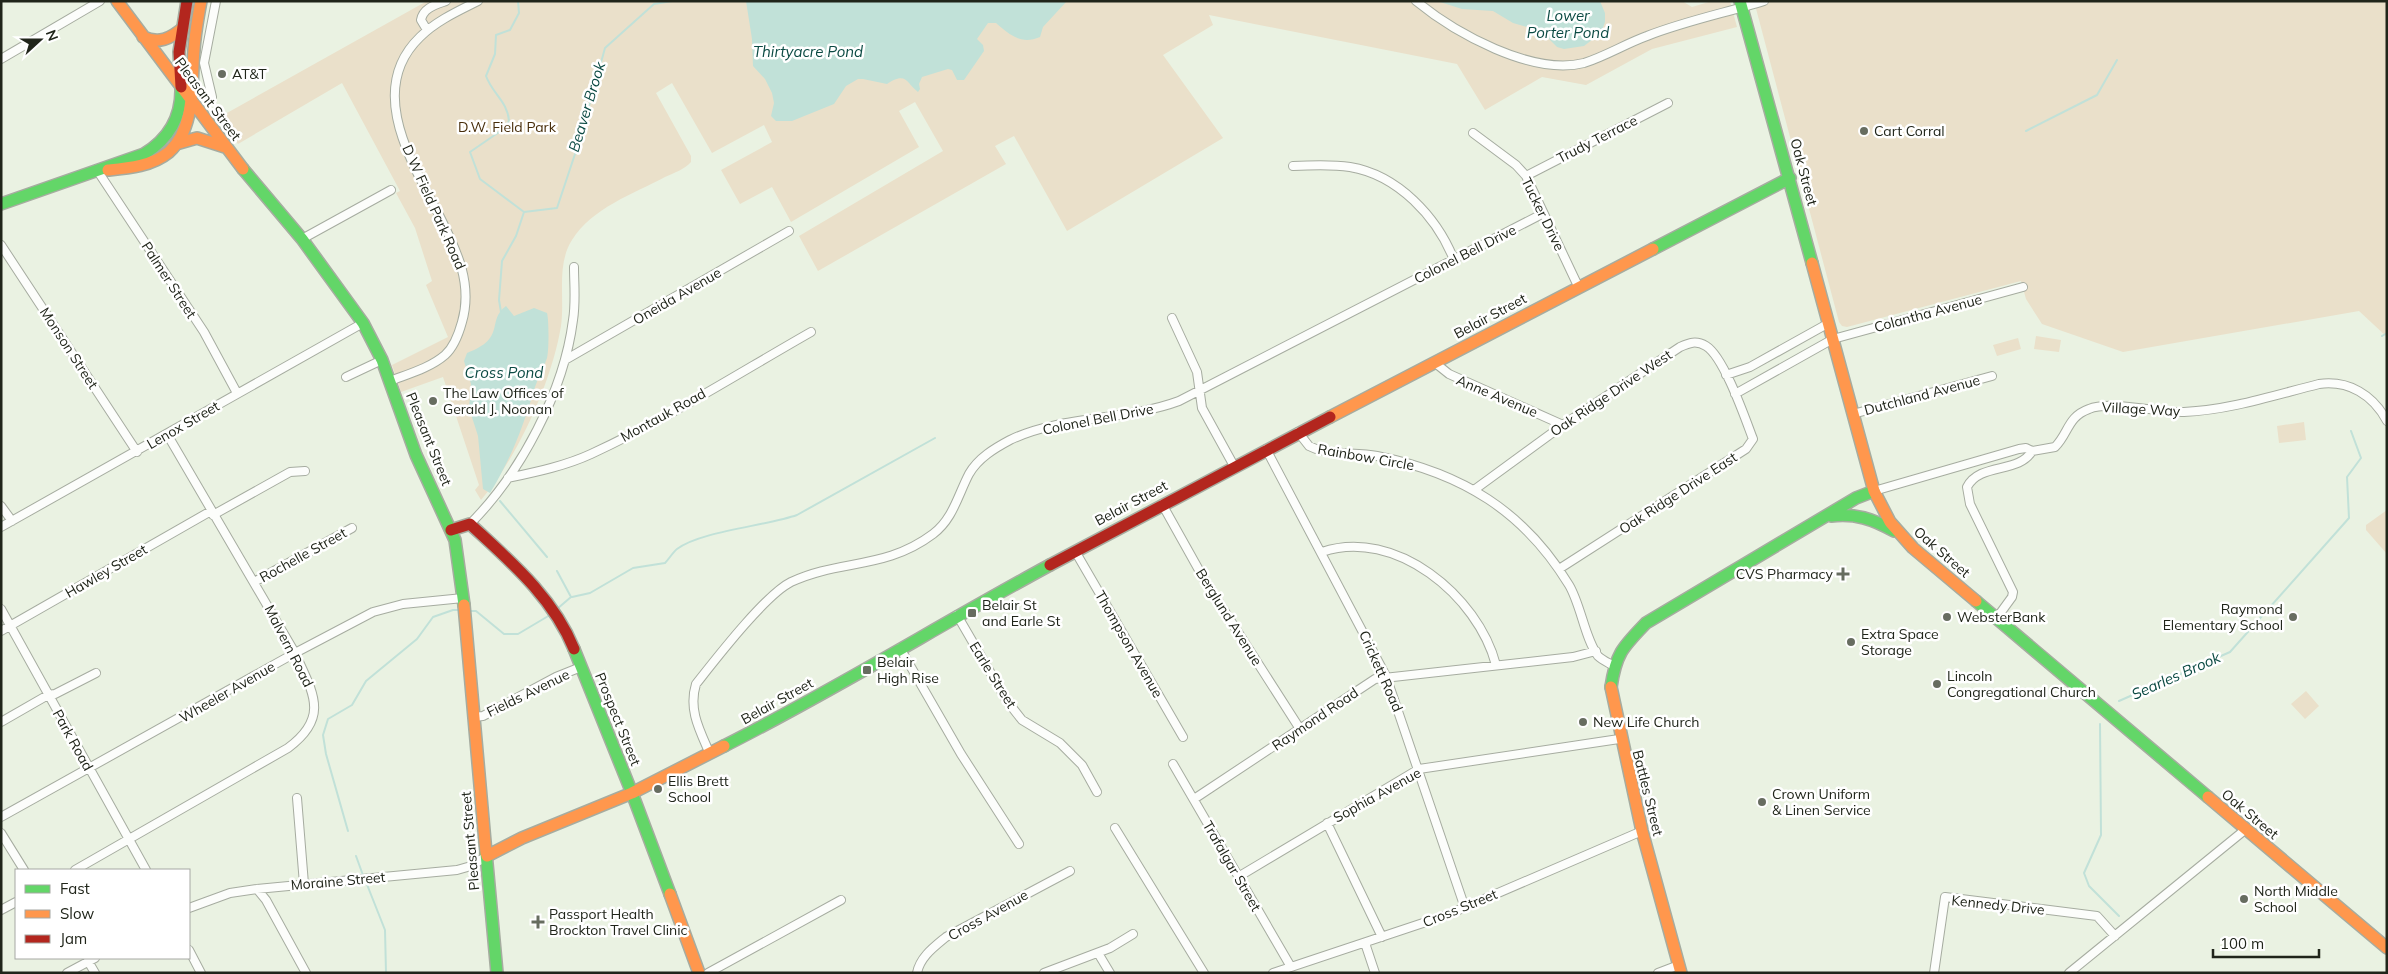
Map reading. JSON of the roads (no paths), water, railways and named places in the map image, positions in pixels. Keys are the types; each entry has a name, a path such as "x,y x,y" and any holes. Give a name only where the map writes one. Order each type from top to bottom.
{"main road":[{"name":"Pleasant Street","path":"117,1 225,147 302,239 364,323 382,360 416,455 451,530 458,554 464,605 497,973"},
{"path":"1,204 144,154 161,143 175,122 180,104 179,60 187,1"},
{"path":"97,170 133,169 145,166 162,158 176,144 188,122 192,103 193,56 201,1"},
{"name":"Oak Street","path":"1742,3 1874,491 1882,510 1899,534 1996,619 2387,948"},
{"path":"142,36 153,42 163,42 173,37 183,28"},
{"path":"176,144 197,138 225,147"},
{"name":"Belair Street","path":"487,856 522,838 632,793 795,710 957,615 1074,550 1578,286 1790,178"},
{"name":"Battles Street","path":"1680,969 1619,739 1610,692 1614,666 1622,648 1646,624 1856,498 1874,491"},
{"name":"Battles Street","path":"1822,518 1844,514 1862,516 1899,534"},
{"path":"451,530 470,524"},
{"name":"Prospect Street","path":"470,524 526,576 555,612 581,668 632,793 699,973"}],"street":[{"path":"1,59 100,1"},
{"path":"212,97 204,63 216,1"},
{"path":"427,30 422,20 424,13 432,6 446,1"},
{"name":"D W Field Park Road","path":"390,381 444,356 451,348 461,327 465,313 466,297 465,281 459,256 405,144 397,120 394,88 406,56 415,42 427,30 478,1"},
{"path":"1416,1 1451,27 1473,39 1520,58 1556,65 1582,63 1606,55 1647,36 1742,3 1764,1"},
{"name":"Trudy Terrace","path":"1526,176 1668,103"},
{"name":"Tucker Drive","path":"1473,133 1516,165 1526,176 1542,214 1578,286"},
{"path":"1293,166 1352,168 1386,180 1410,196 1431,218 1454,260"},
{"name":"Palmer Street","path":"97,170 204,332 237,393"},
{"path":"302,239 391,190"},
{"name":"Colonel Bell Drive","path":"710,754 694,716 692,702 696,684 768,601 790,583 838,568 892,557 909,550 946,522 973,468 988,452 1011,440 1055,426 1155,409 1200,391 1542,214"},
{"name":"Oneida Avenue","path":"565,360 789,231"},
{"name":"Monson Street","path":"1,245 137,452"},
{"path":"470,524 508,478 542,416 565,360 574,314 574,266"},
{"name":"Colantha Avenue","path":"1735,394 1833,339 2023,287"},
{"path":"1172,318 1197,372 1202,408 1234,466"},
{"path":"1726,375 1750,367 1829,322"},
{"name":"Lenox Street","path":"1,526 137,452 237,393 364,323"},
{"name":"Montauk Road","path":"508,478 551,468 590,454 656,420 811,332"},
{"name":"Oak Ridge Drive West","path":"1474,490 1563,425 1680,347 1693,342 1704,345 1714,352 1735,394"},
{"path":"346,376 382,360"},
{"name":"Anne Avenue","path":"1434,362 1449,374 1563,425"},
{"name":"Dutchland Avenue","path":"1853,414 1992,376"},
{"name":"Village Way","path":"1996,619 2013,592 1970,504 1967,487 1977,475 2029,457 2032,451 2054,447 2071,421 2080,413 2094,407 2107,406 2163,412 2205,410 2324,384 2346,385 2365,394 2379,408 2387,421"},
{"name":"Oak Ridge Drive East","path":"1559,569 1746,449 1753,440 1735,394"},
{"name":"Rainbow Circle","path":"1298,432 1309,446 1316,449 1354,452 1413,464 1441,474 1501,506 1528,531 1559,569 1581,611 1596,651 1602,659 1614,666"},
{"name":"Malvern Road","path":"77,869 288,748 303,737 310,727 315,711 312,690 295,653 167,434"},
{"path":"1874,491 2026,448 2032,451"},
{"name":"Crickett Road","path":"1266,449 1386,676 1465,908"},
{"name":"Hawley Street","path":"1,631 212,513 290,472 305,471"},
{"name":"Berglund Avenue","path":"1162,504 1204,580 1300,728"},
{"path":"1,506 12,521"},
{"name":"Rochelle Street","path":"254,582 352,528"},
{"path":"1322,552 1341,546 1369,549 1390,554 1424,568 1442,582 1472,613 1491,648 1496,665"},
{"name":"Thompson Avenue","path":"1074,550 1183,737"},
{"name":"Wheeler Avenue","path":"1,817 89,770 295,653 373,612 403,604 464,605"},
{"name":"Park Road","path":"1,609 145,869"},
{"name":"Earle Street","path":"957,615 1007,701 1022,720 1060,742 1082,765 1097,792"},
{"path":"900,648 961,754 1019,844"},
{"name":"Raymond Road","path":"1194,799 1371,680 1386,676 1573,657 1596,651"},
{"name":"Fields Avenue","path":"474,717 483,716 529,690 581,668"},
{"path":"1,722 48,695 55,694 96,673"},
{"name":"Sophia Avenue","path":"1238,877 1419,769 1619,739"},
{"name":"Trafalgar Street","path":"1172,764 1238,877 1286,970"},
{"path":"297,798 304,884"},
{"path":"1327,823 1382,937"},
{"path":"1115,828 1204,973"},
{"path":"2069,973 2246,829"},
{"name":"Cross Street","path":"1273,973 1465,908 1642,831"},
{"path":"1,833 23,869"},
{"name":"Moraine Street","path":"190,908 230,893 257,889 457,870 471,866 487,856"},
{"name":"Cross Avenue","path":"917,973 918,966 929,951 946,937 1070,870"},
{"path":"257,889 266,900 306,973"},
{"name":"Kennedy Drive","path":"1934,973 1946,897 2097,916 2115,936"},
{"path":"708,973 841,900"},
{"path":"1,910 15,903"},
{"path":"1044,973 1098,953 1134,934"},
{"path":"1365,943 1375,973"},
{"path":"190,952 201,973"},
{"path":"1098,953 1110,973"},
{"path":"67,973 78,962 91,959 95,973"},
{"path":"1658,973 1680,969"}],"water":[{"name":"Thirtyacre Pond","path":"746,1 1067,1 1043,27 1040,37 1033,39 1016,38 996,23 988,23 977,39 983,45 984,51 964,80 957,80 952,70 948,69 922,77 918,92 902,78 887,84 858,79 846,86 834,104 792,121 776,121 771,116 774,103 772,93 765,79 753,66 752,39"},
{"name":"Lower Porter Pond","path":"1437,1 1600,1 1605,13 1605,22 1601,33 1584,46 1564,49 1557,47 1541,31 1513,23 1493,11 1462,9"},
{"name":"Cross Pond","path":"506,306 514,316 534,308 547,313 548,349 546,362 536,383 516,442 505,467 490,493 483,489 478,436 469,408 471,384 464,361 467,353 479,347 492,335 497,318"}],"waterway":[{"path":"518,1 519,13 510,30 496,35 495,54 486,76 506,108 509,121 502,130 470,152 480,179 524,212"},
{"name":"Beaver Brook","path":"501,312 499,300 502,261 516,236 524,212 557,208 579,142 605,48 654,4 672,1"},
{"path":"2026,131 2097,95 2117,60"},
{"name":"Searles Brook","path":"2382,336 2387,333"},
{"name":"Searles Brook","path":"2119,701 2230,652 2349,518 2347,477 2361,458 2351,431"},
{"path":"572,597 590,593 633,568 665,563 677,549 688,543 717,533 797,515 935,438"},
{"path":"500,501 547,557"},
{"path":"557,571 571,597 557,609"},
{"path":"348,831 326,754 323,735 328,719 352,705 366,681 417,639 433,617 453,610 460,610"},
{"path":"467,611 476,611 504,634 518,634 550,615"},
{"name":"Searles Brook","path":"2100,724 2101,835 2084,873 2089,886 2119,916"},
{"path":"356,856 364,878"},
{"path":"366,882 385,930 386,973"}],"place":[{"name":"AT&T","path":"222,74"},
{"name":"Cart Corral","path":"1864,131"},
{"name":"The Law Offices of Gerald J. Noonan","path":"433,401"},
{"name":"CVS Pharmacy","path":"1843,574"},
{"name":"Belair St and Earle St","path":"972,613"},
{"name":"WebsterBank","path":"1947,617"},
{"name":"Raymond Elementary School","path":"2293,617"},
{"name":"Extra Space Storage","path":"1851,642"},
{"name":"Belair High Rise","path":"867,670"},
{"name":"Lincoln Congregational Church","path":"1937,684"},
{"name":"New Life Church","path":"1583,722"},
{"name":"Ellis Brett School","path":"658,789"},
{"name":"Crown Uniform & Linen Service","path":"1762,802"},
{"name":"North Middle School","path":"2244,899"},
{"name":"Passport Health Brockton Travel Clinic","path":"538,922"}],"park label":[{"name":"D.W. Field Park","path":"507,127"}]}
